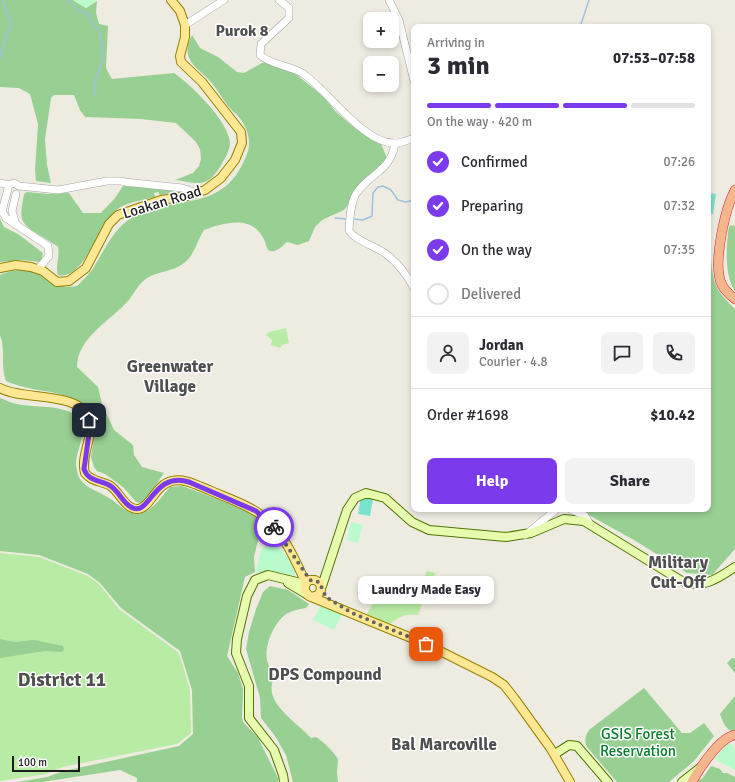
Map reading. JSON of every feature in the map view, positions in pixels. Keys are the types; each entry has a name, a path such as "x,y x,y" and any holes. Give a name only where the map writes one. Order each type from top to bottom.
{"highway":[{"path":"735,190 724,220 719,260 722,284 735,299"},
{"path":"692,782 702,767 724,741 735,736"}],"main road":[{"name":"Loakan Road","path":"0,268 16,265 38,268 57,282 69,281 86,268 109,224 118,215 160,200 197,193 212,186 224,175 238,154 242,138 239,128 219,106 202,82 181,62 180,56 185,37 185,25 180,11 172,0"},
{"path":"0,388 10,392 65,400 82,409 87,415 90,427 84,463 85,473 91,478 114,488 131,507 136,509 142,508 160,486 167,482 180,480 189,482 263,516 278,531 309,581"},
{"path":"309,596 318,595 322,588 348,507 355,498 366,493 385,498 412,522 429,530 494,537 525,535 564,520 577,519 590,524 687,583 698,585 709,583 735,567"},
{"path":"309,596 304,590 309,581 328,568"},
{"path":"284,782 280,765 274,750 249,718 249,686 238,659 236,647 247,596 252,583 263,576 268,575 282,579 309,581 322,588 329,599 352,613"},
{"path":"282,579 309,596 426,644 492,677 509,691 555,751 570,782"},
{"path":"555,751 572,745 580,747 608,782"},
{"path":"682,782 702,767"}],"street":[{"path":"185,25 224,0"},
{"path":"279,0 287,5 290,15 288,20 261,44 260,55 266,60 301,73 328,95 356,124 391,143 411,139"},
{"path":"389,0 399,20 411,69"},
{"path":"391,143 391,155 384,168 357,192 350,218 350,234 386,254 401,268 411,283"},
{"path":"38,268 49,256 48,246 17,227 6,218 2,211 8,188 14,183 19,186 58,190 107,182 123,181 182,188 197,193"},
{"path":"0,183 8,188 10,194 16,194"},
{"path":"17,227 12,217 16,194 20,190 19,186"},
{"path":"525,535 553,512"},
{"path":"576,512 585,516 590,524"}],"green space":[{"path":"0,0 73,0 86,8 97,1 96,13 99,24 108,26 106,68 112,79 174,73 199,95 224,125 230,144 229,150 215,174 206,182 201,183 175,180 193,173 199,166 201,159 200,149 196,142 176,123 141,119 85,117 80,110 74,95 54,95 51,98 45,139 47,165 51,183 36,181 35,170 38,124 30,94 19,88 0,87"},
{"path":"73,0 97,0 86,8"},
{"path":"192,35 200,48 218,57 237,72 244,73 262,63 269,62 292,71 324,97 336,112 356,129 376,138 381,144 387,158 344,210 322,220 315,227 309,241 298,245 287,242 278,249 271,251 268,250 257,229 250,225 235,222 204,230 188,260 180,266 144,280 128,301 88,339 82,347 78,357 77,367 98,387 102,404 114,430 133,445 134,455 142,467 164,473 149,495 141,503 136,502 124,488 105,474 97,471 94,467 91,457 97,420 88,409 78,401 67,396 18,386 6,381 3,370 3,346 0,335 0,275 29,269 44,274 59,285 70,287 77,286 91,271 113,236 127,221 144,212 162,206 195,200 211,195 225,187 238,173 248,151 249,141 247,130 242,121 228,106 213,84 189,58 188,49"},
{"path":"123,186 174,190 174,192 160,195 158,192 154,193 155,197 131,203 119,208 112,215 84,260 76,269 68,274 58,275 58,247 32,231 22,219 21,210 24,194 27,192 48,194 69,193 83,213 101,213 115,198"},
{"path":"0,219 4,227 18,234 43,253 41,262 22,260 0,262"},
{"path":"734,225 735,291 731,285 727,269 727,242 729,226"},
{"path":"711,262 715,284 722,295 735,309 735,549 712,575 687,573 634,540 583,512 711,512"},
{"path":"286,328 289,343 282,345 280,348 271,345 272,340 266,335 269,332"},
{"path":"0,398 17,404 56,408 71,412 77,416 83,426 82,438 76,463 80,479 87,486 109,498 130,513 143,513 152,507 170,487 182,486 250,511 262,523 254,557 255,572 245,577 227,656 238,673 243,689 243,722 258,738 278,778 278,782 137,782 137,778 120,770 42,782 18,782 47,777 64,771 179,746 193,734 192,690 180,651 121,608 100,583 88,574 39,555 0,551"},
{"path":"351,522 363,525 358,543 347,540"},
{"path":"269,544 282,551 293,566 295,575 285,576 266,572 256,572 261,550"},
{"path":"0,553 39,557 88,576 99,584 119,609 179,653 190,690 191,733 177,744 62,767 46,774 0,781"},
{"path":"427,571 435,573 418,615 410,614 403,616 390,624 367,614 387,576 418,592"},
{"path":"270,586 288,590 309,604 306,608 292,611 283,616 275,627 269,640 267,647 268,662 275,677 272,686 272,694 276,703 290,718 311,738 316,737 336,756 338,759 338,782 293,782 286,755 275,736 261,718 260,698 246,649 249,632 256,609 263,592"},
{"path":"321,605 342,615 334,630 313,620"},
{"path":"0,639 15,642 34,640 63,646 64,650 62,652 45,651 0,658"},
{"path":"732,658 735,658 735,673 727,663"},
{"name":"GSIS Forest Reservation","path":"644,688 682,733 690,733 704,723 714,736 694,761 669,782 617,782 587,747 585,743 586,736 589,730"},
{"path":"735,696 735,732 727,728 720,714"},
{"path":"728,743 732,744 735,750 735,770 714,759"},
{"path":"711,766 720,769 723,773 727,773 735,777 735,782 699,782 697,780 702,779"}],"shaded area":[{"path":"711,193 716,194 713,214 711,214"},
{"path":"361,497 373,499 370,516 358,514"}],"waterway":[{"path":"0,58 11,23 3,0"},
{"path":"66,0 79,11 88,14 94,25 100,31 103,58 95,82 95,95"},
{"path":"581,24 589,0"},
{"path":"353,219 363,220 372,216 373,193 378,187 383,186 391,190 398,200 406,202 411,201"},
{"path":"335,218 347,219"}],"way so far":[{"path":"274,527 310,580 319,582 324,594 329,599 352,613 426,644"}],"place":[{"name":"Laundry Made Easy","path":"426,644"}],"district":[{"name":"Purok 8","path":"242,31"},
{"name":"Greenwater Village","path":"170,376"},
{"name":"Military Cut-Off","path":"678,572"},
{"name":"DPS Compound","path":"325,674"},
{"name":"District 11","path":"62,680"},
{"name":"Bal Marcoville","path":"444,744"}],"route":[{"path":"89,420 90,427 84,463 85,473 99,482 110,485 132,508 140,509 144,507 160,486 167,482 180,480 214,492 256,511 274,527"}]}
